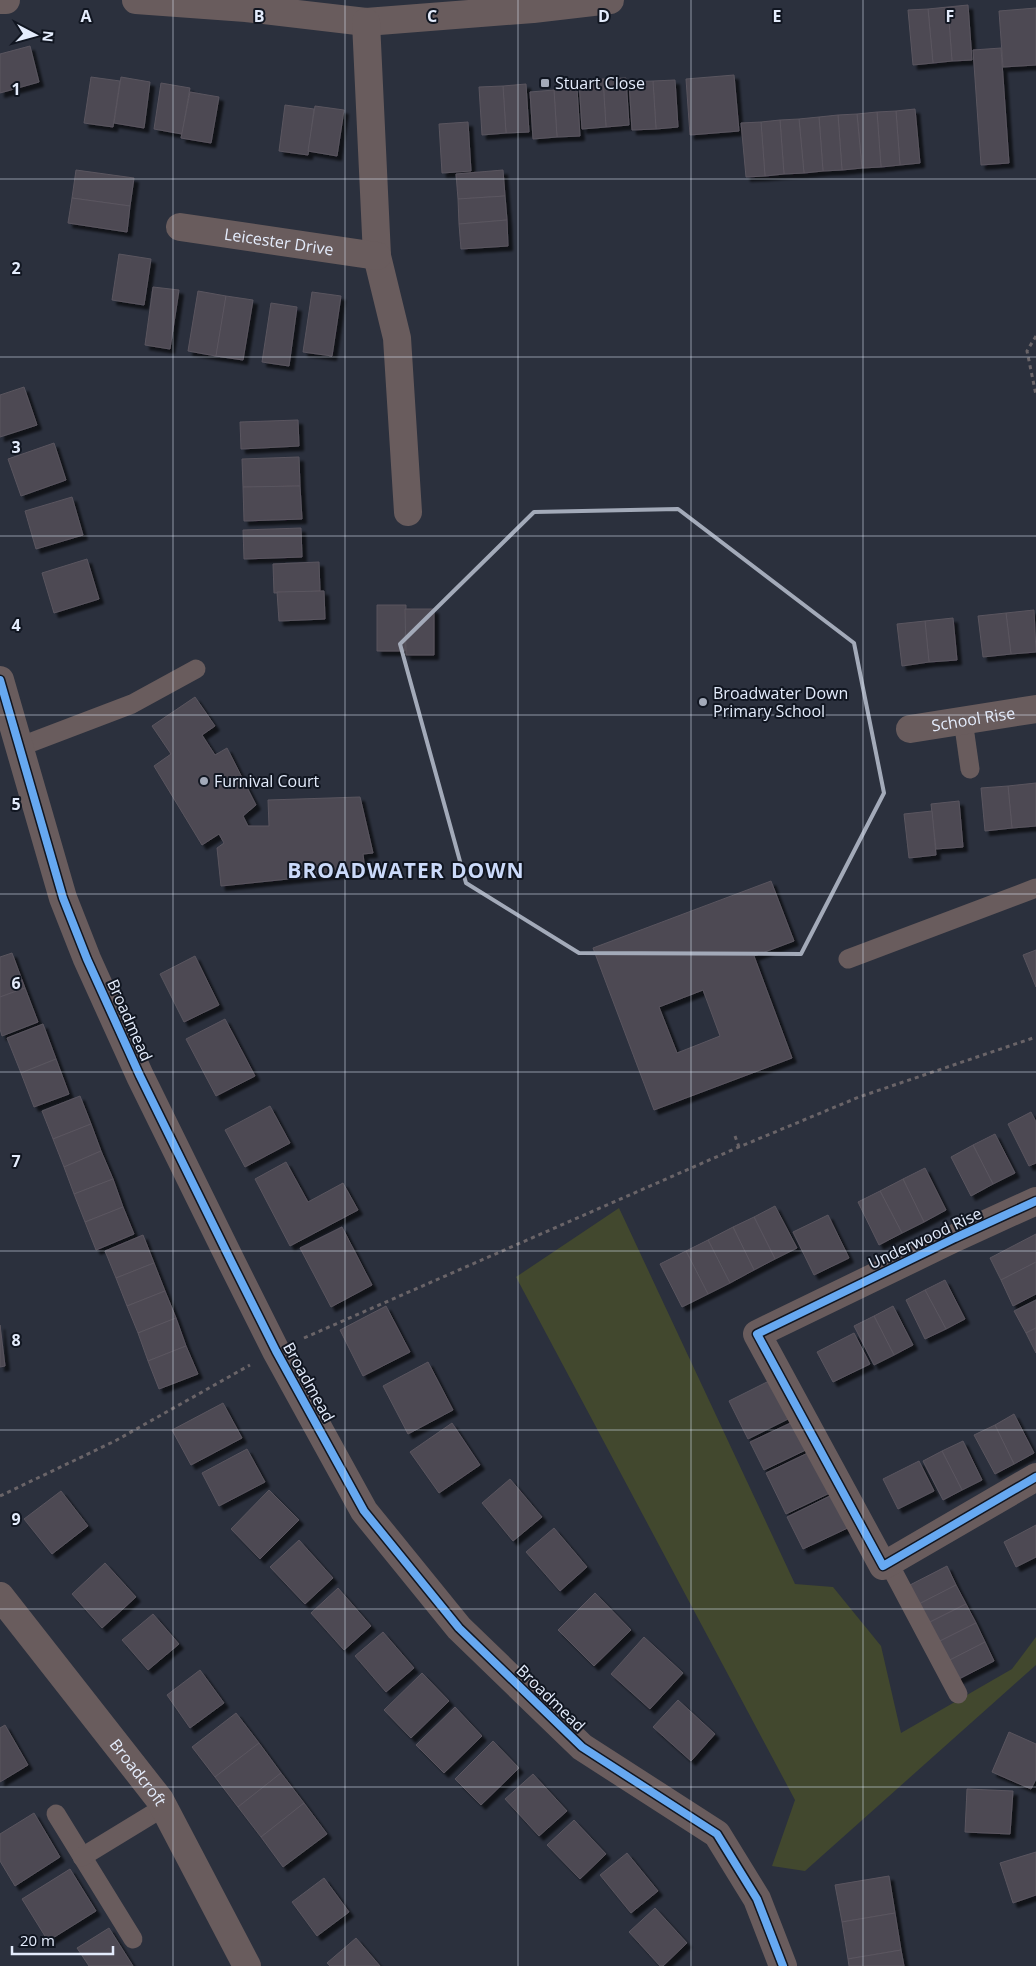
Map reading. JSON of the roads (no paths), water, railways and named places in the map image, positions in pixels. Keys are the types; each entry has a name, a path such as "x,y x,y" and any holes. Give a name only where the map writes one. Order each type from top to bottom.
{"street":[{"path":"0,0 6,0"},
{"path":"136,0 246,8 366,22 432,18 532,5 610,0"},
{"path":"366,22 377,256 397,338 408,512"},
{"name":"Leicester Drive","path":"180,227 377,256"},
{"name":"Broadmead","path":"0,680 63,898 87,959 140,1076 276,1350 364,1511 458,1628 582,1747 716,1834 757,1899 783,1966"},
{"name":"School Rise","path":"910,728 1036,709"},
{"name":"Underwood Rise","path":"888,1562 883,1566 757,1334 1036,1201"},
{"path":"888,1562 1036,1477"},
{"name":"Broadcroft","path":"0,1596 164,1806 247,1966"}],"lane":[{"path":"19,747 132,704 196,670"},
{"path":"963,720 970,769"},
{"path":"848,959 1036,888"},
{"path":"888,1562 958,1694"},
{"path":"82,1857 164,1806"},
{"path":"56,1814 132,1939"}],"place":[{"name":"Stuart Close","path":"545,83"},
{"name":"Broadwater Down Primary School","path":"703,702"},
{"name":"Furnival Court","path":"204,781"}],"district":[{"name":"BROADWATER DOWN","path":"406,870"}]}
